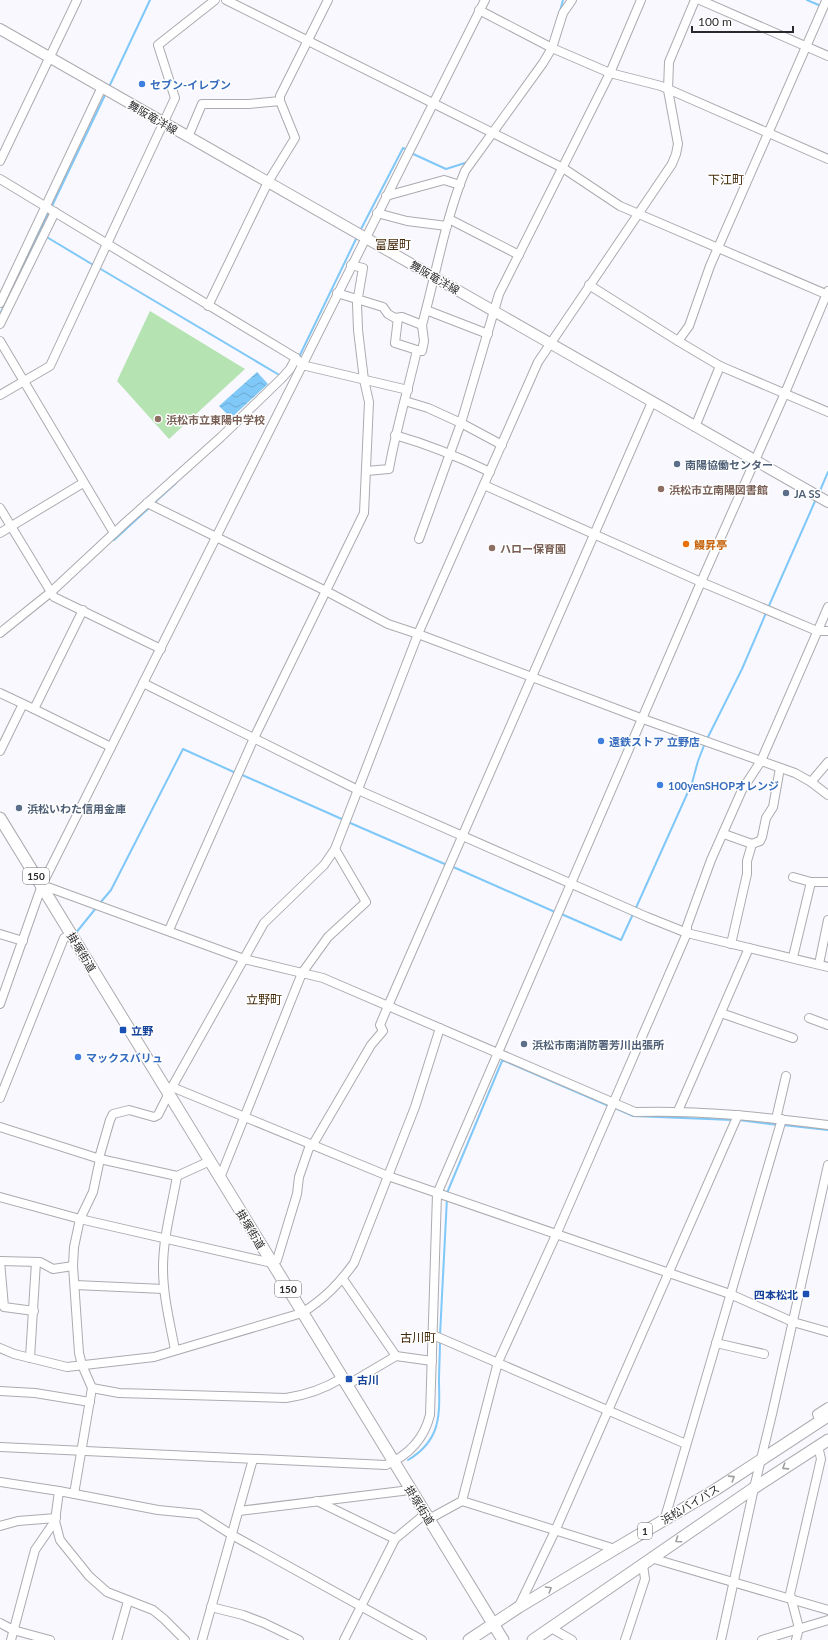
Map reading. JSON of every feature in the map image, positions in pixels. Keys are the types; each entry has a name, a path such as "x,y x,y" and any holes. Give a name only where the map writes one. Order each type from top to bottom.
{"highway":[{"name":"掛塚街道","path":"0,818 171,1091 220,1178 503,1640"},
{"name":"浜松バイパス","path":"469,1640 519,1607 664,1521 824,1419"},
{"name":"浜松バイパス","path":"533,1640 754,1488 828,1440"}],"main road":[{"name":"舞阪竜洋線","path":"0,29 828,502"}],"street":[{"path":"0,161 77,0"},
{"path":"0,395 50,366 175,98 158,45 214,0"},
{"path":"0,1447 386,1465 393,1462 416,1445 425,1432 430,1415 437,1194 827,294 620,206 563,168 226,0"},
{"path":"208,306 268,182 295,138 280,100 280,96 328,0"},
{"path":"0,1004 42,885 484,0"},
{"path":"398,318 395,343 422,351 424,341 422,325 448,223 465,171 552,48 563,13 572,0"},
{"path":"419,539 461,423 499,294 610,74 641,0"},
{"path":"74,1494 92,1388 82,1365 79,1353 73,1266 74,1247 80,1219 93,1192 99,1159 110,1120 113,1114 129,1110 154,1117 158,1115 264,924 324,865 335,849 418,634 538,362 672,164 678,144 668,90 669,62 695,0"},
{"path":"700,0 828,56"},
{"path":"678,341 689,326 710,266 826,2"},
{"path":"479,10 552,48 610,74 661,86 828,159"},
{"path":"0,303 101,87"},
{"path":"188,137 202,104 249,104 280,100"},
{"path":"0,179 106,245 296,358 302,365 408,390"},
{"path":"386,196 444,180 460,185"},
{"path":"0,324 55,212"},
{"path":"377,213 407,221 448,223 519,254"},
{"path":"169,930 254,738 364,513 369,402 364,380 358,330 358,301 363,268 351,266"},
{"path":"589,285 720,366 785,392 828,412"},
{"path":"337,293 358,301 383,307 388,314 398,318 402,317 422,325"},
{"path":"426,310 488,334"},
{"path":"0,341 114,533"},
{"path":"366,471 389,469 395,435 408,390 417,350"},
{"path":"0,633 51,592 221,437 282,378 290,369 296,358"},
{"path":"695,427 720,366"},
{"path":"405,401 428,408 461,423 502,445"},
{"path":"0,1197 80,1219 166,1239 272,1263 277,1260 297,1194 299,1177 311,1145 367,1051 383,1031 380,1025 388,1006 652,402"},
{"path":"395,435 450,453 490,472"},
{"path":"0,533 83,483"},
{"path":"484,485 702,582 817,631 828,631"},
{"path":"147,503 326,591 388,624 795,773 811,782 828,795"},
{"path":"0,508 54,597 160,649"},
{"path":"462,1501 498,1362 556,1235 687,933 686,926 711,860 724,834 742,790 761,761 828,607"},
{"path":"34,710 83,610"},
{"path":"143,683 358,790 463,837 687,933 793,957 828,967"},
{"path":"0,693 111,747"},
{"path":"0,751 23,704"},
{"path":"811,782 828,762"},
{"path":"724,834 752,844 760,841 766,818 772,807 780,768"},
{"path":"731,944 747,874 747,861 752,844"},
{"path":"220,1178 302,973 328,937 366,902 335,849"},
{"path":"794,877 811,882 828,882"},
{"path":"793,957 811,882"},
{"path":"42,885 169,930 244,959 323,978 498,1053 612,1105 636,1112 678,1111 738,1114 828,1125"},
{"path":"819,964 828,920"},
{"path":"0,934 22,942"},
{"path":"0,1098 64,938 72,935"},
{"path":"678,1111 722,1013 749,948"},
{"path":"722,1013 793,1038"},
{"path":"809,1018 828,1026"},
{"path":"0,1348 30,1358 67,1367 154,1357 302,1313 321,1300 343,1279 354,1263 415,1107 440,1028"},
{"path":"664,1521 779,1119 786,1076"},
{"path":"171,1091 437,1194 730,1294 793,1322 828,1332"},
{"path":"519,1607 609,1410 738,1114"},
{"path":"0,1126 99,1159 177,1176 210,1161"},
{"path":"721,1640 754,1488 828,1165"},
{"path":"175,1350 164,1289 163,1267 166,1239 177,1176"},
{"path":"34,1311 4,1307 0,1261 40,1262 53,1269 73,1266"},
{"path":"30,1358 36,1262"},
{"path":"343,1279 396,1356"},
{"path":"75,1285 164,1289"},
{"path":"433,1335 686,1444"},
{"path":"716,1343 764,1354"},
{"path":"92,1388 119,1393 286,1398 311,1393 345,1382 396,1356 432,1361"},
{"path":"0,1391 35,1393 90,1402"},
{"path":"824,1419 817,1414 828,1407"},
{"path":"796,1640 799,1628 790,1594 825,1457 818,1446"},
{"path":"202,1640 253,1459"},
{"path":"0,1482 59,1491 158,1510 199,1514 232,1535 422,1640"},
{"path":"239,1511 410,1490"},
{"path":"59,1491 56,1519 60,1540 89,1576 107,1592 153,1610 185,1640"},
{"path":"317,1501 395,1539"},
{"path":"344,1640 395,1539 427,1517 462,1501 615,1549"},
{"path":"0,1526 18,1520 56,1519"},
{"path":"11,1640 35,1550 56,1519"},
{"path":"625,1640 644,1579 647,1562 733,1582 828,1610"},
{"path":"117,1640 128,1601"},
{"path":"211,1608 243,1615 264,1623 299,1640"},
{"path":"762,1640 828,1620"},
{"path":"0,1622 13,1630 50,1640"},
{"path":"551,1628 572,1640"}],"green space":[{"path":"150,311 245,369 169,439 117,381"}],"water":[{"path":"257,372 268,384 231,418 219,406"}],"waterway":[{"path":"109,87 150,0"},
{"path":"560,11 563,0"},
{"path":"807,0 821,6"},
{"path":"51,208 106,93"},
{"path":"360,231 403,148 408,150"},
{"path":"411,153 446,169 468,162"},
{"path":"0,314 49,212"},
{"path":"45,236 95,266"},
{"path":"299,357 357,237"},
{"path":"99,268 281,376"},
{"path":"819,493 828,472"},
{"path":"154,503 176,483"},
{"path":"768,608 816,499"},
{"path":"113,538 114,540 150,507"},
{"path":"707,739 742,669 766,613"},
{"path":"635,910 692,783 705,743"},
{"path":"100,903 111,890 183,749 236,773"},
{"path":"240,774 344,820"},
{"path":"348,822 447,865"},
{"path":"451,866 555,912"},
{"path":"75,934 96,908"},
{"path":"559,913 621,940 633,914"},
{"path":"447,1193 502,1061 609,1106"},
{"path":"613,1107 633,1116 733,1120"},
{"path":"739,1120 778,1125"},
{"path":"783,1125 828,1130"},
{"path":"440,1335 447,1198"},
{"path":"408,1460 419,1453 426,1445 436,1427 439,1407 440,1340"}],"place":[{"name":"セブン-イレブン","path":"142,84"},
{"name":"浜松市立東陽中学校","path":"158,419"},
{"name":"南陽協働センター","path":"677,464"},
{"name":"浜松市立南陽図書館","path":"661,489"},
{"name":"JA SS","path":"786,493"},
{"name":"鰻昇亭","path":"686,544"},
{"name":"ハロー保育園","path":"492,548"},
{"name":"遠鉄ストア 立野店","path":"601,741"},
{"name":"100yenSHOPオレンジ","path":"660,785"},
{"name":"浜松いわた信用金庫","path":"19,808"},
{"name":"立野","path":"123,1030"},
{"name":"浜松市南消防署芳川出張所","path":"524,1044"},
{"name":"マックスバリュ","path":"78,1057"},
{"name":"四本松北","path":"806,1294"},
{"name":"古川","path":"349,1379"}],"district":[{"name":"下江町","path":"726,179"},
{"name":"富屋町","path":"393,244"},
{"name":"立野町","path":"264,999"},
{"name":"古川町","path":"418,1337"}]}
